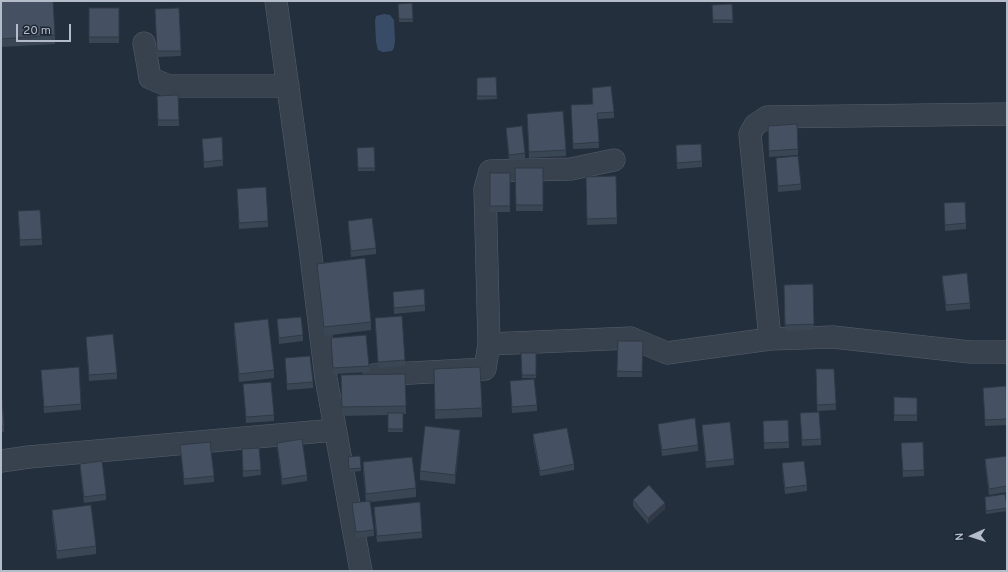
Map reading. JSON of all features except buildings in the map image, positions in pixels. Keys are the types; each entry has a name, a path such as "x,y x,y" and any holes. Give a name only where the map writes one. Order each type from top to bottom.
{"street":[{"path":"276,1 309,240 342,377 335,430 361,571"},
{"path":"144,43 150,78 169,86 288,86"},
{"path":"770,339 750,134 755,125 767,117 1007,114"},
{"path":"342,377 486,369 489,344 485,189 490,171 571,169 614,160"},
{"path":"489,344 631,338 667,353 770,339 833,337 970,352 1007,352"},
{"path":"1,461 29,457 335,430"}],"water":[{"path":"384,14 390,15 394,20 395,41 392,51 383,52 378,50 375,21 376,16"}]}
